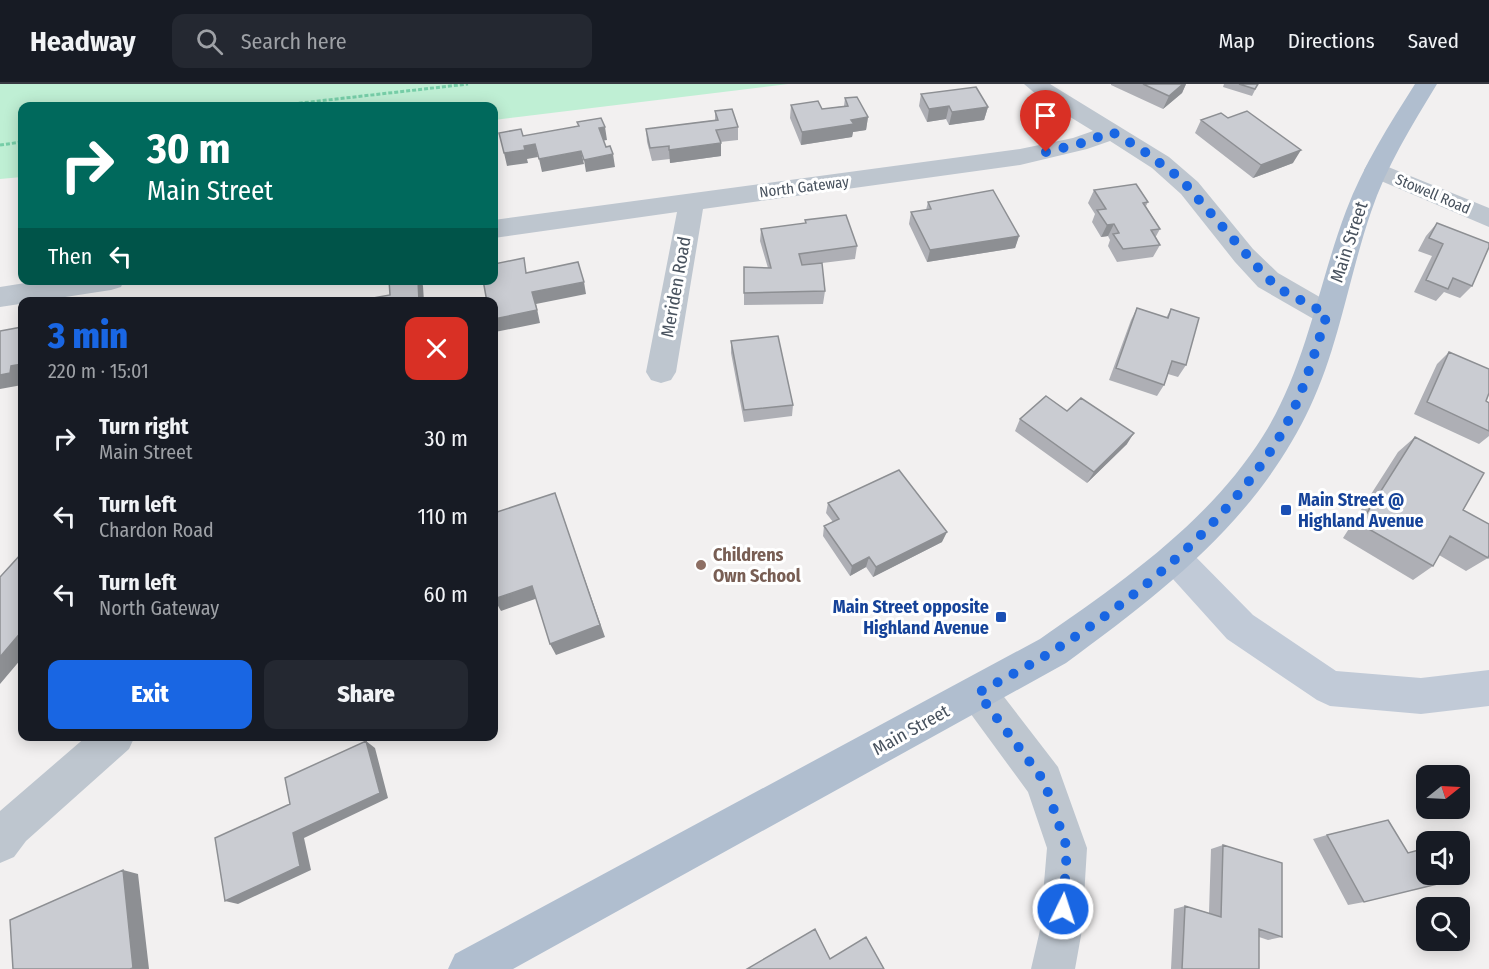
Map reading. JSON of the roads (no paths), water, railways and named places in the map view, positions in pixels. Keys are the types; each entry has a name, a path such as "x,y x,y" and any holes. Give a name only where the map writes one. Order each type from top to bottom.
{"main road":[{"name":"Main Street","path":"470,969 1053,651 1127,598 1175,558 1227,507 1277,441 1295,407 1309,372 1358,211 1390,143 1426,84"},
{"path":"1175,558 1240,627 1330,688 1420,696 1489,688"}],"street":[{"path":"1035,84 1058,101 1141,149 1180,178 1267,278 1285,292 1327,314"},
{"name":"North Gateway","path":"498,228 1020,157 1079,144 1112,132"},
{"name":"Stowell Road","path":"1376,171 1489,218"},
{"name":"Meriden Road","path":"661,372 692,202"},
{"path":"0,297 78,285"},
{"path":"978,693 1044,781 1067,848 1061,930 1053,969"},
{"path":"0,843 12,827 110,741"}],"place":[{"name":"Main Street @ Highland Avenue","path":"1286,510"},
{"name":"Childrens Own School","path":"701,565"},
{"name":"Main Street opposite Highland Avenue","path":"1001,617"}]}
